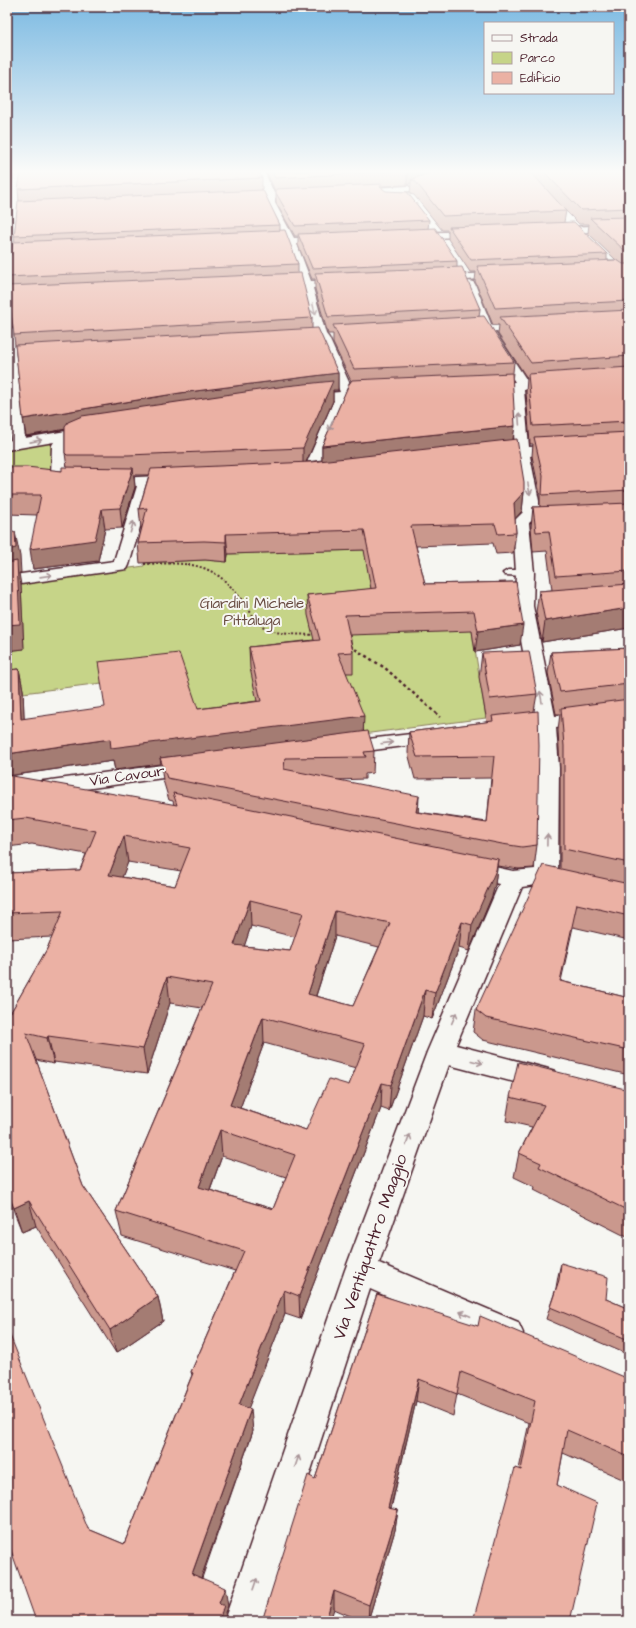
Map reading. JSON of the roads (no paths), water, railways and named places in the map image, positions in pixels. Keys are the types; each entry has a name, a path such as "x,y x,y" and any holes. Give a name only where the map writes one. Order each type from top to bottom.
{"street":[{"path":"292,247 307,285 317,329 320,336 327,337"},
{"path":"7,270 8,253 48,251"},
{"path":"458,265 466,277 487,329 521,386 522,451 531,501 531,514 521,522 517,573 532,606 546,724 548,768 546,879"},
{"path":"426,279 519,275"},
{"path":"260,287 355,283"},
{"path":"456,331 534,327"},
{"path":"7,330 11,356 18,440 15,444 7,446"},
{"path":"307,338 327,337"},
{"path":"327,337 348,394"},
{"path":"473,389 569,383"},
{"path":"293,399 387,392"},
{"path":"310,474 340,402 343,397 348,394"},
{"path":"7,446 111,426"},
{"path":"81,482 62,480 60,476 60,444 67,437 85,431"},
{"path":"475,456 522,451 575,448"},
{"path":"294,474 326,472"},
{"path":"46,481 81,482 193,479"},
{"path":"7,581 122,565 146,481"},
{"path":"521,522 544,521"},
{"path":"488,731 629,713"},
{"path":"321,751 455,735"},
{"name":"Via Cavour","path":"7,793 212,765"},
{"path":"56,786 118,799"},
{"path":"444,865 513,879 536,877 584,887"},
{"name":"Via Ventiquattro Maggio","path":"243,1621 361,1270 440,1052 513,879"},
{"path":"440,1052 568,1085"},
{"path":"361,1270 535,1345"}],"park label":[{"name":"Giardini Michele Pittaluga","path":"252,612"}]}
